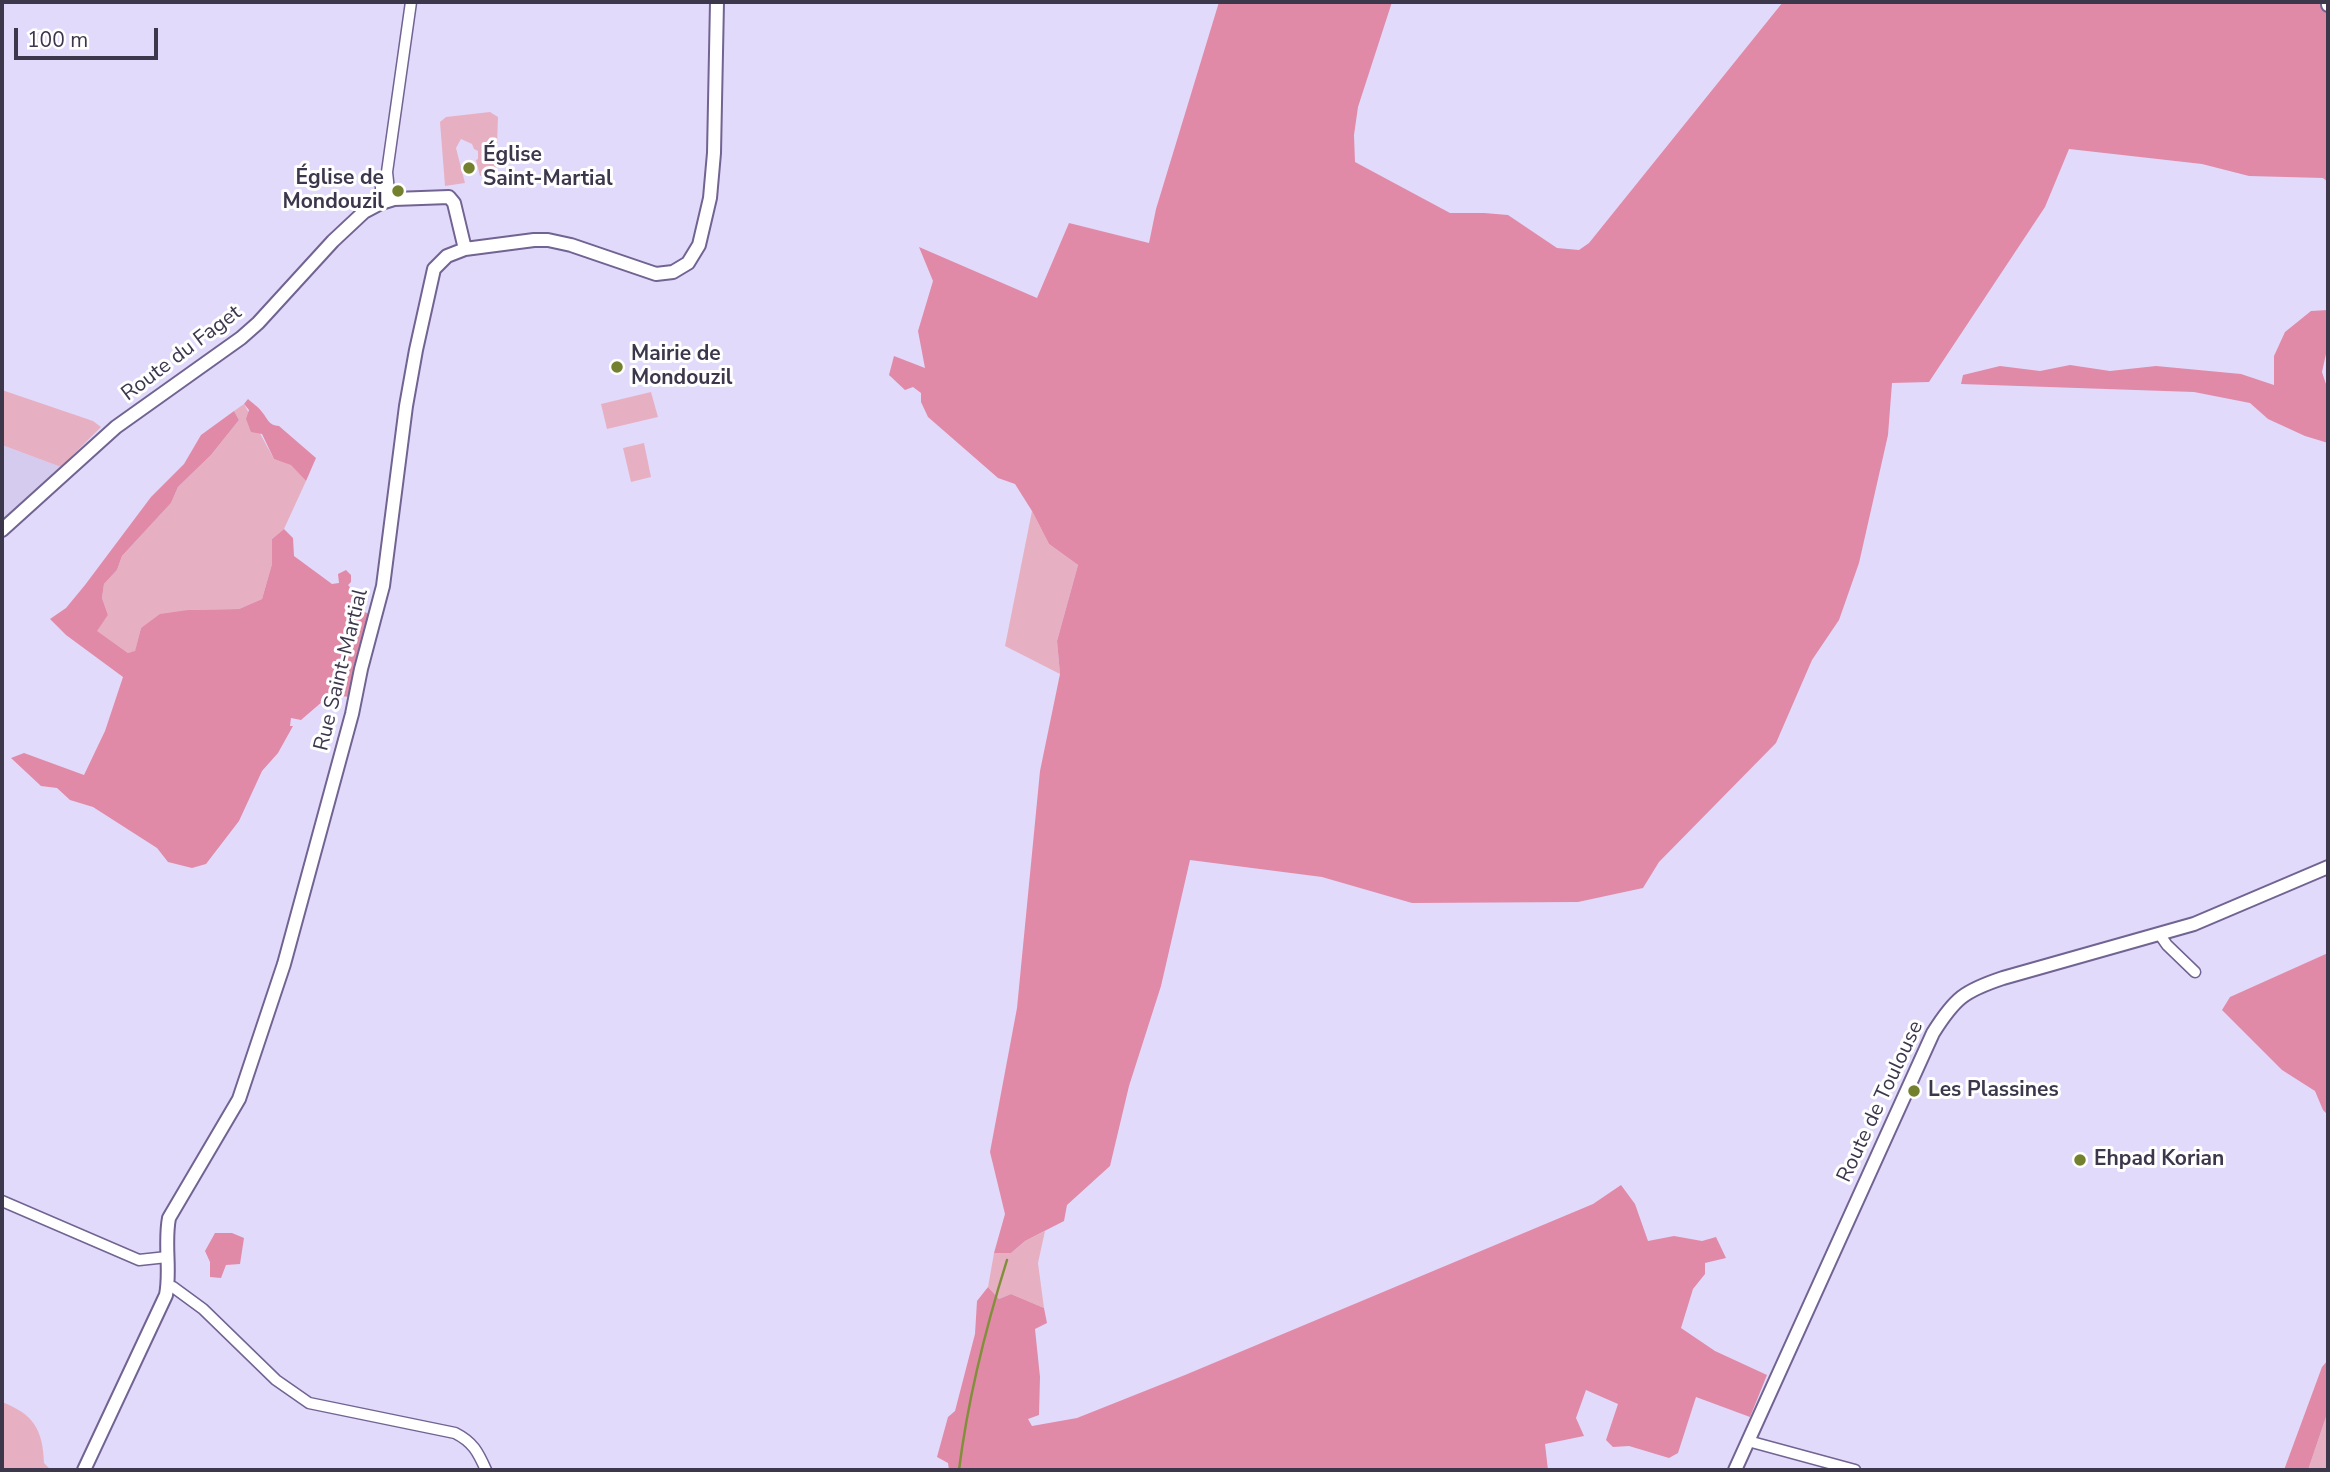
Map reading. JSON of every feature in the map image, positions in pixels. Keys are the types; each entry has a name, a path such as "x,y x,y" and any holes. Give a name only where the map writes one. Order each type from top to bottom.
{"street":[{"path":"411,2 387,172 382,185 385,202 401,198 449,197 454,203 465,249"},
{"name":"Rue Saint-Martial","path":"168,1287 169,1218 239,1099 284,964 352,714 383,586 406,406 431,276 442,260 465,249 497,243 548,240 571,245 656,274 673,272 688,262 699,245 708,213 714,153 717,2"},
{"name":"Route du Faget","path":"2,530 116,427 241,338 333,241 365,212 385,202"},
{"name":"Route de Toulouse","path":"1735,1470 1933,1033 1951,1006 1966,992 2003,978 2160,935 2218,916 2328,867"},
{"path":"2160,935 2195,972"},
{"path":"2,1201 139,1260 167,1258"},
{"path":"84,1470 159,1314 168,1287 173,1287 203,1309 276,1380 309,1403 455,1433 476,1448 486,1470"},
{"path":"1748,1441 1855,1470"}],"shaded area":[{"path":"1219,2 1392,2 1358,107 1354,135 1355,162 1450,213 1508,215 1557,248 1579,250 1589,243 1783,2 2328,2 2328,182 2323,178 2249,176 2202,164 2069,149 2045,207 1929,382 1892,383 1888,435 1859,563 1839,620 1812,660 1776,743 1659,862 1643,888 1578,902 1412,903 1322,877 1190,860 1161,986 1129,1086 1110,1166 1067,1205 1064,1221 1025,1241 1011,1253 994,1253 1005,1214 990,1152 1017,1008 1040,771 1060,674 1057,641 1078,565 1049,544 1015,484 998,478 928,417 921,402 921,393 913,387 905,390 889,375 894,356 925,368 918,331 933,281 919,247 1037,298 1069,223 1149,243 1156,209"},
{"path":"490,112 498,117 496,173 480,176 476,160 478,151 472,144 461,139 456,148 465,183 445,186 440,122 446,117"},
{"path":"2328,310 2328,345 2322,372 2328,390 2328,443 2268,419 2250,403 2194,392 1961,384 1963,375 2000,366 2040,371 2070,365 2110,371 2156,366 2241,374 2274,385 2274,356 2285,332 2311,311"},
{"path":"2,390 93,421 101,427 61,467 2,445"},
{"path":"651,392 658,417 607,429 601,404"},
{"path":"248,399 270,423 279,426 316,458 306,481 291,465 274,459 262,434 251,432 246,419 249,410 244,404"},
{"path":"244,404 274,459 291,464 306,481 284,529 272,539 272,564 262,599 239,609 188,610 141,628 135,652 128,653 96,631 108,615 102,598 104,584 117,570 122,556 171,503 178,487 211,455 239,420 234,411"},
{"path":"234,411 239,420 211,455 178,487 171,503 122,556 117,570 104,584 102,598 108,615 97,631 128,653 135,651 141,628 160,614 188,610 239,609 262,599 272,564 272,539 284,529 293,538 294,556 332,584 339,583 338,574 346,570 351,575 348,585 354,592 354,607 371,615 350,697 330,695 301,720 291,718 290,726 293,726 278,753 262,771 239,821 206,864 192,868 168,862 157,848 93,807 70,800 57,788 41,786 11,758 24,753 84,775 105,731 123,677 66,635 50,619 66,608 85,585 151,497 184,464 201,435"},
{"path":"644,443 651,477 631,482 623,448"},
{"path":"2,445 61,467 2,522"},
{"path":"1032,511 1049,544 1078,565 1057,641 1060,674 1005,646"},
{"path":"2328,953 2328,1115 2315,1091 2282,1070 2222,1010 2230,997"},
{"path":"1621,1185 1635,1204 1648,1241 1674,1236 1702,1241 1716,1237 1726,1258 1705,1263 1705,1274 1693,1289 1681,1328 1715,1351 1767,1375 1750,1417 1696,1397 1678,1453 1669,1458 1629,1446 1613,1447 1606,1440 1618,1404 1586,1390 1576,1418 1584,1436 1545,1444 1548,1470 949,1470 948,1463 937,1457 948,1417 955,1411 975,1334 977,1301 988,1287 999,1299 1011,1294 1044,1308 1047,1323 1035,1329 1040,1377 1039,1415 1028,1419 1032,1426 1077,1418 1185,1375 1593,1204"},
{"path":"1045,1231 1038,1263 1044,1308 1011,1294 999,1299 988,1287 994,1253 1011,1253 1025,1241"},
{"path":"215,1233 232,1233 244,1238 240,1264 226,1265 221,1278 210,1277 210,1262 205,1251"},
{"path":"2328,1360 2328,1411 2308,1470 2284,1470 2322,1367"},
{"path":"2,1402 22,1412 34,1424 41,1441 44,1463 51,1470 2,1470"},
{"path":"2328,1411 2328,1470 2308,1470"}],"waterway":[{"path":"959,1470 978,1364 1007,1260"}],"place":[{"name":"Église Saint-Martial","path":"469,168"},
{"name":"Église de Mondouzil","path":"398,191"},
{"name":"Mairie de Mondouzil","path":"617,367"},
{"name":"Les Plassines","path":"1914,1091"},
{"name":"Ehpad Korian","path":"2080,1160"}]}
